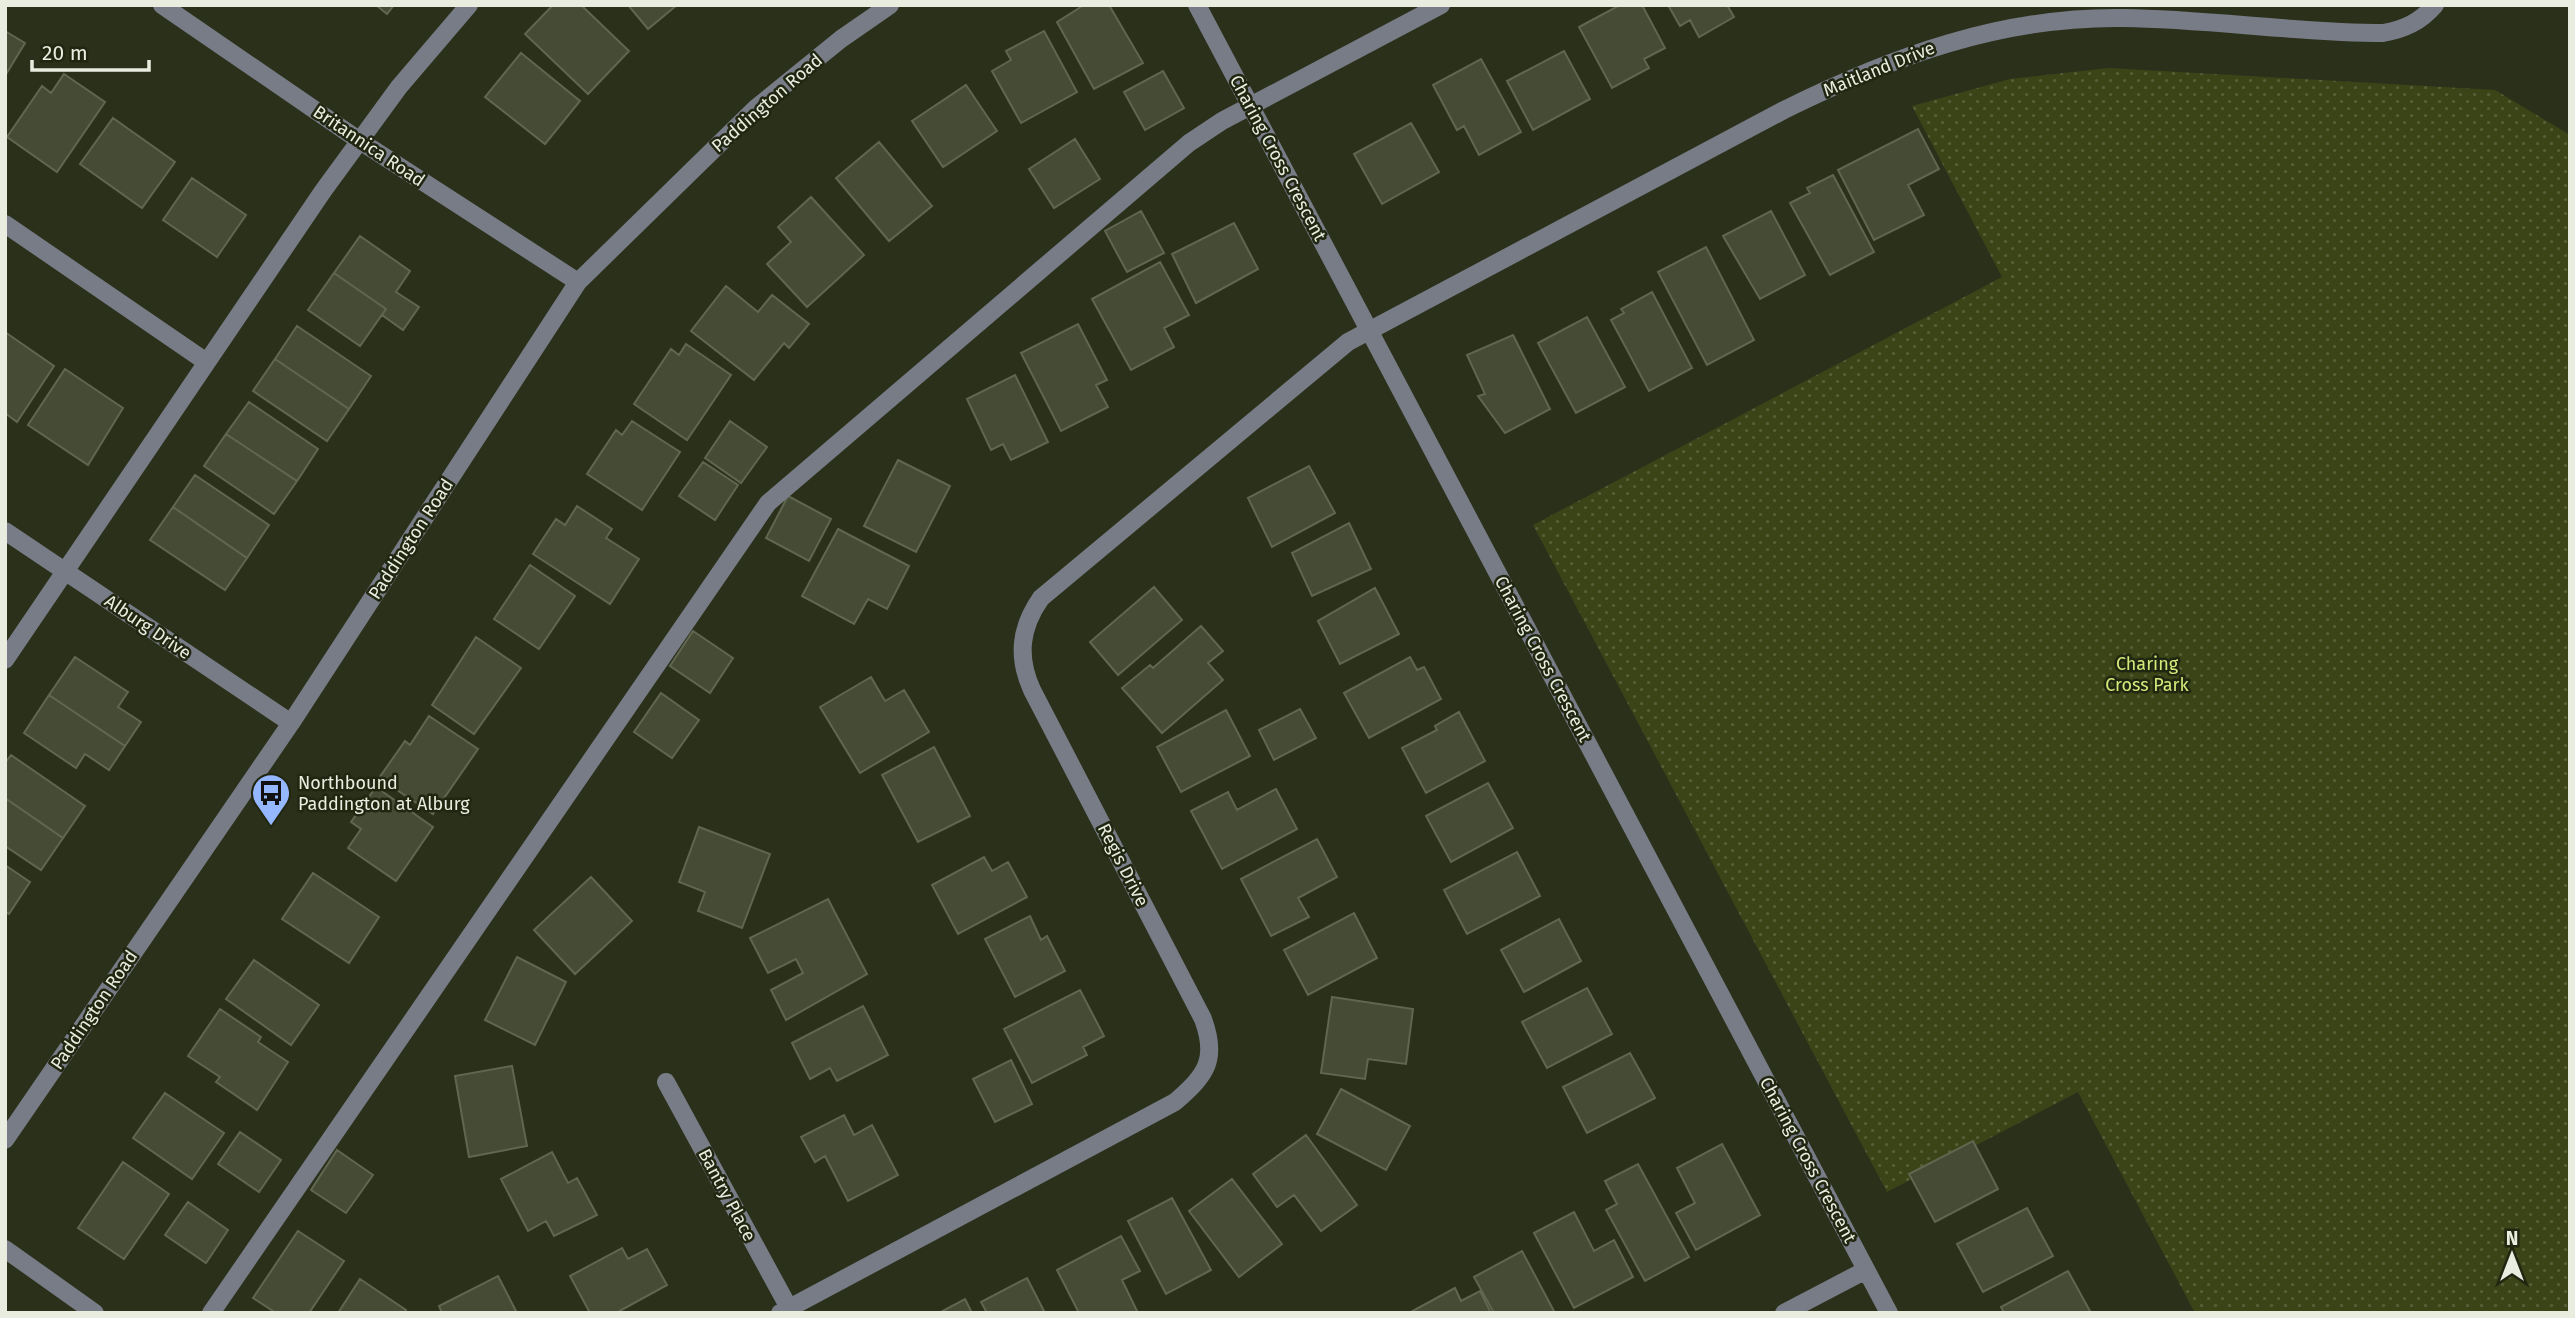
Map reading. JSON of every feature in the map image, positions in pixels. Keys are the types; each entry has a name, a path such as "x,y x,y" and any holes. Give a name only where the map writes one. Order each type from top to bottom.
{"street":[{"name":"Britannica Road","path":"162,5 360,141 578,282"},
{"path":"5,660 67,573 205,361 398,87 469,5"},
{"name":"Paddington Road","path":"5,1140 291,723 578,282 756,108 841,39 890,5"},
{"name":"Charing Cross Crescent","path":"1198,5 1889,1313"},
{"path":"211,1313 768,503 1189,143 1251,106 1441,5"},
{"name":"Maitland Drive","path":"1370,331 1784,110 1843,81 1921,50 2045,22 2121,18 2383,33 2403,29 2423,18 2435,5"},
{"path":"5,224 205,361"},
{"name":"Regis Drive","path":"784,1310 1175,1102 1204,1074 1210,1057 1210,1039 1203,1019 1032,690 1023,669 1024,632 1031,612 1041,598 1348,342 1370,331"},
{"name":"Alburg Drive","path":"5,531 291,723"},
{"name":"Bantry Place","path":"666,1082 784,1310"},
{"path":"5,1250 95,1313"},
{"path":"1784,1313 1866,1270"}],"green space":[{"name":"Charing Cross Park","path":"2109,68 2495,90 2570,135 2570,1313 2195,1313 2078,1092 1887,1192 1533,525 2002,277 1912,106 2010,79"}],"building":[{"path":"376,5 394,5 387,14"},
{"path":"553,5 581,5 629,51 588,94 525,34"},
{"path":"628,5 677,5 648,29"},
{"path":"1084,5 1109,5 1143,63 1094,89 1057,22"},
{"path":"1620,5 1642,5 1665,48 1644,59 1649,68 1612,88 1579,27"},
{"path":"1668,5 1727,5 1734,17 1699,37 1690,20 1680,26"},
{"path":"5,31 25,43 5,76"},
{"path":"1044,31 1077,92 1021,123 992,71 1011,60 1006,51"},
{"path":"1564,51 1590,99 1533,130 1507,81"},
{"path":"521,53 580,101 545,144 485,97"},
{"path":"1481,59 1521,132 1479,155 1464,126 1457,130 1433,85"},
{"path":"1163,71 1184,108 1145,130 1124,92"},
{"path":"64,74 105,102 57,172 7,137 42,86 51,93"},
{"path":"966,85 997,131 943,167 912,121"},
{"path":"113,118 175,162 142,208 80,164"},
{"path":"1411,123 1439,172 1382,204 1354,154"},
{"path":"1918,129 1939,169 1908,185 1924,215 1874,240 1838,170"},
{"path":"1075,139 1100,179 1054,208 1029,169"},
{"path":"879,142 932,206 889,241 836,178"},
{"path":"1833,175 1874,252 1830,275 1790,203 1810,193 1807,188"},
{"path":"192,178 246,215 217,257 163,220"},
{"path":"811,197 864,255 807,307 767,264 791,242 778,227"},
{"path":"1141,211 1164,253 1127,272 1105,231"},
{"path":"1771,211 1805,275 1760,299 1723,236"},
{"path":"1234,223 1258,269 1196,303 1172,254"},
{"path":"360,236 410,271 396,292 419,307 403,330 382,315 386,309 334,273"},
{"path":"1706,247 1754,340 1707,365 1658,272"},
{"path":"1160,262 1189,315 1164,328 1174,347 1131,370 1092,299"},
{"path":"334,273 386,309 360,346 308,310"},
{"path":"726,286 758,312 772,295 809,324 789,348 784,343 754,380 691,331"},
{"path":"1652,292 1692,368 1649,391 1611,320 1624,313 1621,309"},
{"path":"1587,317 1625,387 1576,413 1538,343"},
{"path":"1078,324 1107,380 1096,385 1108,407 1061,431 1021,353"},
{"path":"297,326 371,376 349,409 275,359"},
{"path":"5,332 54,366 17,422 5,413"},
{"path":"1513,335 1550,409 1505,433 1478,396 1485,394 1467,355"},
{"path":"686,344 731,375 687,440 634,404 671,349 679,355"},
{"path":"275,359 349,409 327,441 253,391"},
{"path":"65,369 123,408 88,465 28,425"},
{"path":"1015,375 1048,442 1011,460 1003,444 991,450 967,399"},
{"path":"249,402 318,449 297,481 226,434"},
{"path":"632,421 680,452 642,510 587,474 616,430 622,435"},
{"path":"730,421 767,447 741,483 705,458"},
{"path":"226,434 297,481 274,514 204,466"},
{"path":"898,460 950,486 916,552 864,526"},
{"path":"703,462 738,485 715,520 679,496"},
{"path":"1309,466 1335,513 1272,547 1248,498"},
{"path":"195,475 269,525 247,558 173,507"},
{"path":"788,496 831,519 809,561 766,538"},
{"path":"577,506 612,529 606,538 639,559 610,604 533,554 556,519 565,525"},
{"path":"173,507 247,558 225,590 150,540"},
{"path":"1349,523 1371,569 1312,596 1292,553"},
{"path":"838,529 909,566 887,609 868,599 854,624 802,596"},
{"path":"530,565 575,596 539,649 494,619"},
{"path":"1154,587 1182,620 1118,675 1090,642"},
{"path":"1375,588 1399,634 1340,664 1318,621"},
{"path":"1201,626 1223,651 1208,663 1223,680 1162,733 1122,688 1150,665 1153,668"},
{"path":"693,631 733,658 710,693 670,666"},
{"path":"476,637 521,668 474,734 432,705"},
{"path":"75,657 128,692 118,707 141,722 125,746 49,695"},
{"path":"1410,657 1417,670 1424,667 1441,699 1369,738 1344,693"},
{"path":"871,677 885,701 904,690 929,732 860,773 820,707"},
{"path":"661,693 699,720 672,758 634,732"},
{"path":"49,695 125,746 109,770 85,754 76,768 24,733"},
{"path":"1300,709 1316,738 1274,760 1259,730"},
{"path":"1226,710 1250,756 1181,792 1157,747"},
{"path":"1459,712 1485,761 1426,793 1402,748 1437,730 1435,726"},
{"path":"429,716 478,749 433,814 379,778 405,741 410,745"},
{"path":"934,747 970,816 918,842 882,775"},
{"path":"11,755 85,806 63,838 5,798 5,763"},
{"path":"1488,783 1513,828 1451,862 1426,816"},
{"path":"376,787 433,827 396,881 348,848 361,829 351,822"},
{"path":"1276,789 1297,829 1222,869 1191,811 1228,792 1237,810"},
{"path":"5,798 63,838 41,870 5,846"},
{"path":"699,827 770,854 742,928 698,911 705,892 679,882"},
{"path":"1317,839 1337,877 1298,898 1309,917 1271,936 1241,879"},
{"path":"1517,852 1540,896 1467,934 1444,890"},
{"path":"984,857 992,871 1008,862 1027,897 958,934 932,885"},
{"path":"5,865 30,882 9,914 5,912"},
{"path":"313,873 379,917 349,963 282,919"},
{"path":"591,877 632,921 575,974 534,930"},
{"path":"828,899 867,974 786,1020 771,990 803,973 796,959 768,973 750,938"},
{"path":"1354,913 1377,958 1308,995 1284,950"},
{"path":"1030,916 1041,940 1047,936 1065,971 1015,997 985,939"},
{"path":"1559,919 1581,961 1524,992 1501,950"},
{"path":"517,957 566,982 535,1045 485,1020"},
{"path":"254,960 319,1005 291,1045 226,999"},
{"path":"1587,988 1612,1034 1547,1068 1522,1022"},
{"path":"1080,990 1104,1036 1083,1047 1087,1055 1032,1083 1004,1029"},
{"path":"1332,997 1413,1009 1406,1064 1368,1059 1365,1079 1321,1073"},
{"path":"863,1006 888,1055 837,1081 830,1068 810,1079 792,1043"},
{"path":"220,1009 261,1037 258,1042 288,1062 257,1110 216,1082 220,1077 188,1056"},
{"path":"1630,1053 1655,1098 1587,1133 1563,1087"},
{"path":"1011,1060 1032,1104 995,1122 973,1079"},
{"path":"512,1066 527,1146 469,1157 455,1076"},
{"path":"1341,1089 1410,1126 1386,1170 1317,1134"},
{"path":"165,1093 224,1133 192,1179 133,1138"},
{"path":"844,1115 854,1135 872,1125 898,1175 848,1201 825,1156 815,1162 801,1137"},
{"path":"240,1132 281,1160 259,1192 218,1164"},
{"path":"1306,1135 1357,1205 1321,1231 1294,1195 1277,1207 1253,1174"},
{"path":"1973,1141 1998,1189 1935,1222 1909,1174"},
{"path":"1722,1144 1760,1215 1696,1250 1676,1213 1695,1203 1677,1168"},
{"path":"337,1150 373,1175 346,1213 311,1190"},
{"path":"552,1152 568,1183 577,1178 597,1215 554,1236 546,1221 528,1231 501,1179"},
{"path":"123,1162 169,1194 124,1259 78,1228"},
{"path":"1638,1164 1689,1257 1645,1281 1606,1210 1617,1204 1605,1181"},
{"path":"1232,1179 1282,1244 1239,1277 1189,1211"},
{"path":"1172,1198 1211,1270 1166,1294 1128,1221"},
{"path":"188,1202 228,1230 206,1263 165,1235"},
{"path":"2027,1208 2053,1256 1983,1292 1957,1244"},
{"path":"1574,1212 1594,1251 1614,1240 1633,1277 1574,1308 1534,1233"},
{"path":"298,1231 344,1261 309,1313 276,1313 253,1298"},
{"path":"1121,1236 1140,1271 1122,1280 1138,1313 1079,1313 1057,1270"},
{"path":"622,1248 628,1259 647,1249 667,1285 616,1313 590,1313 570,1276"},
{"path":"1522,1251 1555,1313 1494,1313 1474,1277"},
{"path":"2068,1271 2091,1313 2004,1313 2001,1307"},
{"path":"498,1276 517,1313 442,1313 439,1306"},
{"path":"1027,1278 1045,1313 987,1313 981,1302"},
{"path":"360,1279 406,1310 404,1313 338,1313"},
{"path":"1455,1288 1461,1301 1480,1291 1491,1313 1409,1313"},
{"path":"965,1299 972,1313 939,1313"}],"place":[{"name":"Northbound Paddington at Alburg","path":"271,827"}]}
